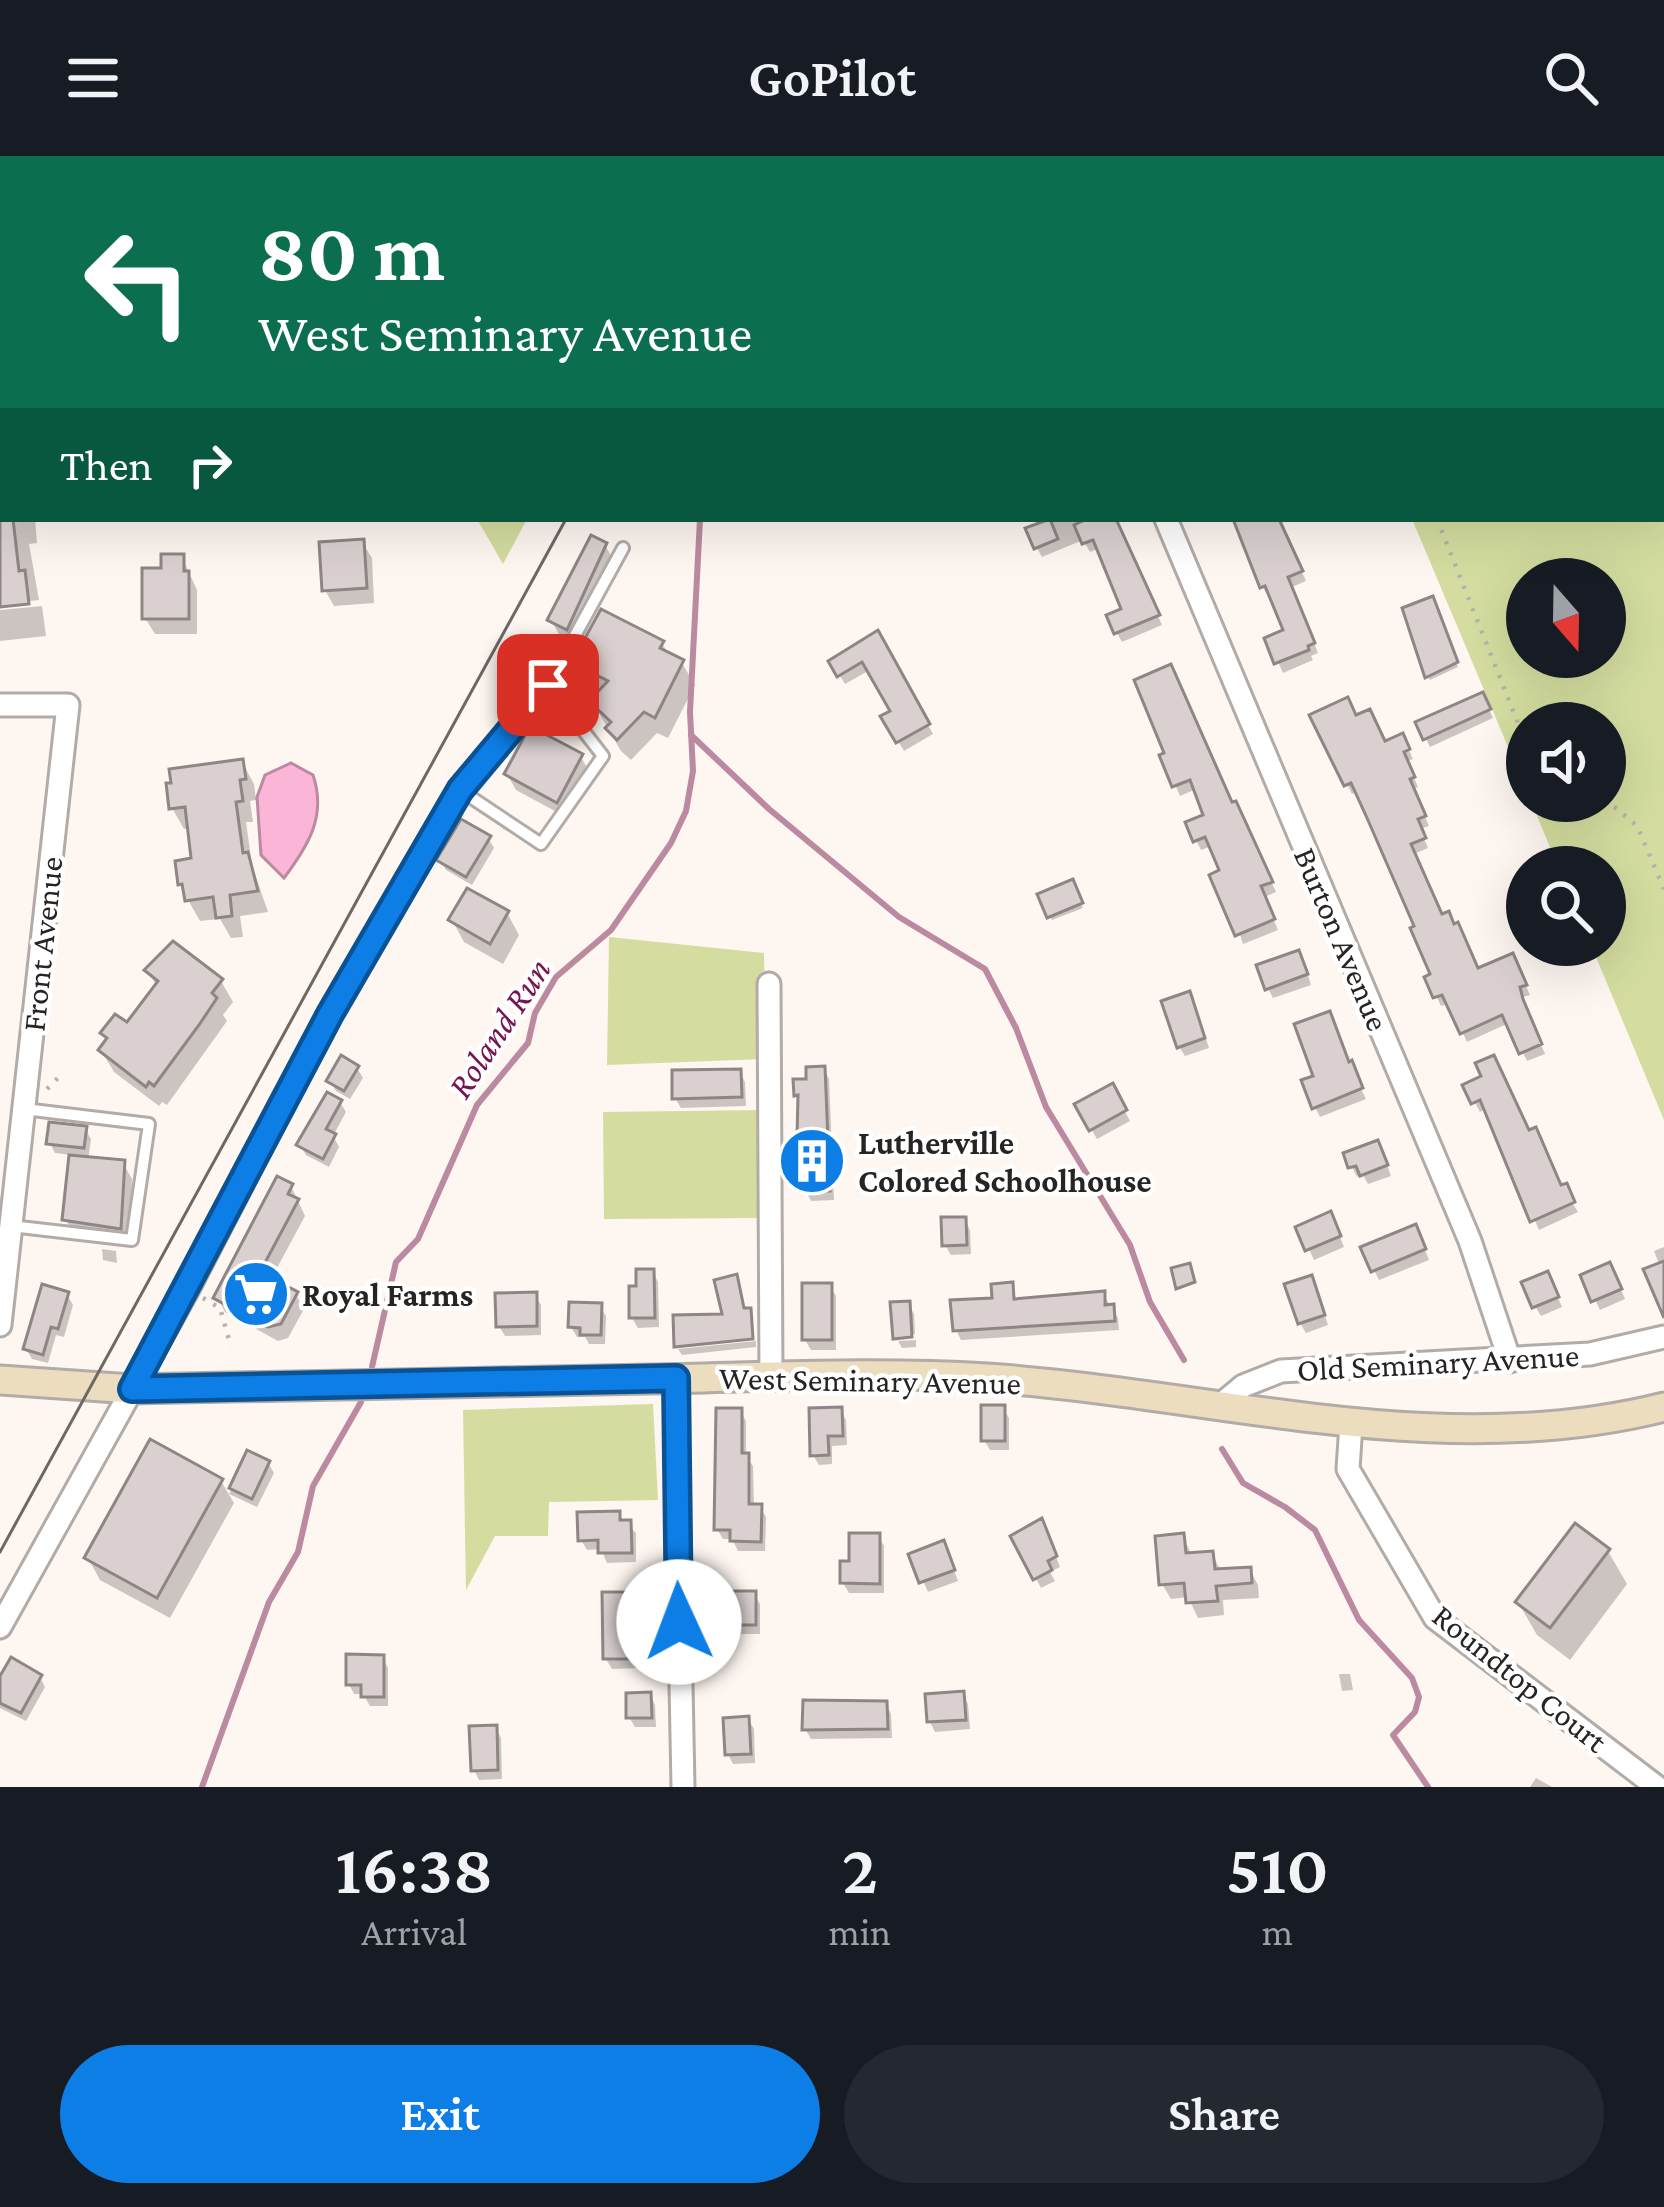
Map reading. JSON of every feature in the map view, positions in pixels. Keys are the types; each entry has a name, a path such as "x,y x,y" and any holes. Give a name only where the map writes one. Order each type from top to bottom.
{"main road":[{"name":"West Seminary Avenue","path":"0,1380 132,1389 676,1378 985,1378 1087,1387 1351,1424 1508,1429 1609,1419 1664,1407"}],"street":[{"name":"Burton Avenue","path":"1167,522 1469,1241 1510,1361"},
{"name":"Front Avenue","path":"0,705 68,705 0,1325"},
{"path":"0,1627 330,1014 423,853"},
{"path":"769,984 771,1377"},
{"name":"Old Seminary Avenue","path":"1219,1406 1243,1387 1281,1371 1510,1361 1620,1350 1664,1337"},
{"path":"676,1378 683,1787"},
{"name":"Roundtop Court","path":"1351,1424 1348,1469 1435,1618 1658,1787"}],"lane":[{"path":"423,853 460,790 548,685 623,548"},
{"path":"460,790 541,844 603,756 548,685"},
{"path":"11,1226 132,1240 149,1124 24,1109"}],"path":[{"path":"1438,522 1510,702"},
{"path":"1626,817 1637,826 1664,890"},
{"path":"206,1300 220,1308 231,1347"}],"green space":[{"path":"479,522 525,522 503,564"},
{"path":"1413,522 1664,522 1664,1120 1600,966 1626,966 1626,846 1549,846 1540,822 1626,822 1626,702 1506,702 1506,742"},
{"path":"609,937 764,953 766,1059 607,1065"},
{"path":"762,1110 763,1218 604,1219 603,1112"},
{"path":"653,1404 658,1500 549,1502 548,1536 495,1536 466,1590 463,1410"}],"shaded area":[{"path":"291,763 313,775 318,804 313,830 284,878 261,855 257,797 265,775"}],"building":[{"path":"0,522 13,522 19,571 25,570 29,604 0,607"},
{"path":"1051,522 1058,539 1034,549 1025,528"},
{"path":"1117,522 1160,615 1114,634 1106,615 1121,609 1093,540 1082,544 1074,525"},
{"path":"1234,522 1280,522 1303,571 1288,577 1315,643 1309,650 1274,664 1264,638 1283,630 1265,586 1260,588"},
{"path":"591,535 607,543 567,630 547,620"},
{"path":"364,539 367,588 322,591 319,542"},
{"path":"161,554 184,554 184,571 189,571 189,619 142,619 142,568 161,568"},
{"path":"1433,596 1458,662 1425,678 1402,608"},
{"path":"601,609 664,641 660,648 684,660 655,718 644,712 617,740 605,728 611,722 589,701 608,681 577,665"},
{"path":"878,630 930,724 896,743 880,716 890,711 862,662 837,677 828,661"},
{"path":"1171,664 1273,882 1261,886 1275,919 1235,936 1209,875 1219,870 1205,837 1193,842 1185,822 1203,815 1190,780 1172,787 1159,755 1164,753 1134,680"},
{"path":"1483,692 1491,709 1423,740 1415,722"},
{"path":"1348,697 1356,715 1370,709 1385,741 1403,733 1410,749 1404,752 1415,777 1410,779 1426,816 1418,819 1426,838 1411,844 1442,914 1449,911 1454,924 1458,922 1478,968 1506,956 1506,966 1519,966 1527,985 1520,987 1523,999 1542,1044 1519,1054 1502,1015 1460,1034 1442,995 1433,998 1424,977 1430,974 1410,928 1414,926 1367,818 1351,783 1344,786 1309,715"},
{"path":"530,726 583,754 557,803 504,774"},
{"path":"243,759 243,801 236,802 243,853 248,852 258,891 230,895 232,916 216,918 213,897 185,901 182,884 178,885 175,861 191,858 185,807 169,809 166,783 171,783 169,769"},
{"path":"461,819 491,836 466,877 436,860"},
{"path":"1073,879 1083,903 1047,918 1037,894"},
{"path":"467,888 509,911 490,944 448,920"},
{"path":"173,941 223,979 199,1025 154,1086 149,1082 146,1087 98,1050 107,1038 100,1033 115,1014 127,1022 158,981 144,970"},
{"path":"1299,950 1308,974 1265,990 1256,965"},
{"path":"1190,991 1205,1038 1177,1048 1161,1001"},
{"path":"1330,1011 1363,1088 1312,1109 1301,1080 1313,1076 1294,1024"},
{"path":"341,1055 359,1066 344,1091 326,1081"},
{"path":"1494,1055 1529,1130 1536,1127 1561,1185 1567,1183 1575,1202 1530,1222 1480,1100 1471,1104 1462,1085 1481,1076 1475,1063"},
{"path":"825,1066 830,1191 802,1191 802,1179 796,1179 798,1095 794,1096 793,1079 806,1079 806,1067"},
{"path":"741,1069 742,1097 672,1099 672,1070"},
{"path":"1113,1083 1127,1110 1089,1131 1074,1104"},
{"path":"327,1092 342,1100 326,1129 336,1134 323,1159 296,1145"},
{"path":"49,1122 87,1126 84,1148 46,1144"},
{"path":"1378,1140 1388,1165 1360,1176 1356,1166 1348,1168 1343,1153"},
{"path":"69,1155 125,1160 121,1229 62,1220"},
{"path":"277,1176 293,1184 288,1194 299,1199 260,1272 298,1292 281,1324 268,1327 213,1298"},
{"path":"1331,1211 1341,1236 1305,1251 1295,1227"},
{"path":"941,1217 966,1217 967,1245 942,1246"},
{"path":"1416,1224 1426,1249 1371,1272 1360,1247"},
{"path":"1664,1261 1664,1318 1643,1269"},
{"path":"1610,1262 1622,1289 1591,1302 1580,1275"},
{"path":"1190,1263 1195,1282 1176,1289 1171,1268"},
{"path":"636,1269 654,1269 655,1318 629,1318 629,1286 636,1286"},
{"path":"1548,1271 1559,1297 1532,1308 1521,1282"},
{"path":"737,1274 744,1308 751,1308 753,1339 674,1347 673,1315 722,1314 714,1280"},
{"path":"1312,1275 1325,1315 1298,1324 1284,1284"},
{"path":"1013,1282 1014,1299 1105,1291 1105,1305 1114,1304 1115,1321 953,1331 950,1300 992,1298 991,1284"},
{"path":"802,1283 832,1283 832,1340 802,1340"},
{"path":"42,1284 69,1292 58,1329 51,1327 43,1355 23,1349"},
{"path":"537,1292 537,1326 496,1327 495,1293"},
{"path":"910,1301 912,1337 893,1339 890,1302"},
{"path":"569,1302 602,1303 601,1335 580,1335 580,1328 568,1327"},
{"path":"981,1405 1005,1405 1005,1441 981,1441"},
{"path":"842,1407 843,1436 828,1436 829,1455 810,1456 809,1408"},
{"path":"716,1408 742,1408 742,1453 749,1453 749,1504 762,1504 761,1542 730,1541 730,1530 714,1530"},
{"path":"150,1439 223,1479 157,1598 84,1558"},
{"path":"247,1450 270,1461 252,1499 229,1488"},
{"path":"620,1511 620,1520 631,1520 632,1553 598,1553 598,1540 578,1541 577,1512"},
{"path":"1042,1518 1057,1556 1048,1561 1052,1570 1033,1580 1010,1536"},
{"path":"1575,1523 1610,1549 1550,1628 1515,1602"},
{"path":"849,1533 880,1533 880,1584 840,1583 840,1561 849,1561"},
{"path":"1184,1533 1186,1553 1213,1551 1215,1569 1251,1567 1252,1583 1216,1586 1218,1601 1186,1603 1184,1583 1159,1585 1155,1536"},
{"path":"944,1540 955,1570 919,1583 908,1554"},
{"path":"728,1591 756,1591 756,1625 712,1625 712,1599 728,1599"},
{"path":"602,1592 628,1592 635,1659 603,1659"},
{"path":"346,1654 384,1655 384,1697 361,1697 361,1685 346,1685"},
{"path":"11,1657 42,1675 21,1713 0,1703 0,1676"},
{"path":"964,1691 966,1720 927,1722 925,1694"},
{"path":"651,1692 652,1718 626,1718 626,1693"},
{"path":"803,1700 887,1701 888,1729 802,1730"},
{"path":"749,1716 751,1754 725,1755 723,1718"},
{"path":"497,1725 498,1770 471,1771 469,1726"}],"waterway":[{"name":"Roland Run","path":"372,1367 396,1262 418,1239 477,1105 528,1043 535,1013 556,977 611,930 671,843 686,811 693,771 690,712 700,522"},
{"path":"691,735 769,809 899,917 985,969 1016,1028 1046,1107 1130,1245 1150,1302 1184,1360"},
{"name":"Roland Run","path":"202,1787 269,1602 298,1552 313,1486 361,1402"},
{"path":"1222,1449 1243,1483 1315,1530 1359,1620 1412,1678 1419,1697 1415,1712 1393,1735 1428,1787"}],"tram line":[{"path":"0,1552 564,522"}],"place":[{"name":"Lutherville Colored Schoolhouse","path":"812,1161"},
{"name":"Royal Farms","path":"256,1294"}],"route":[{"path":"548,685 460,790 330,1014 132,1389 676,1378 679,1622"}]}
